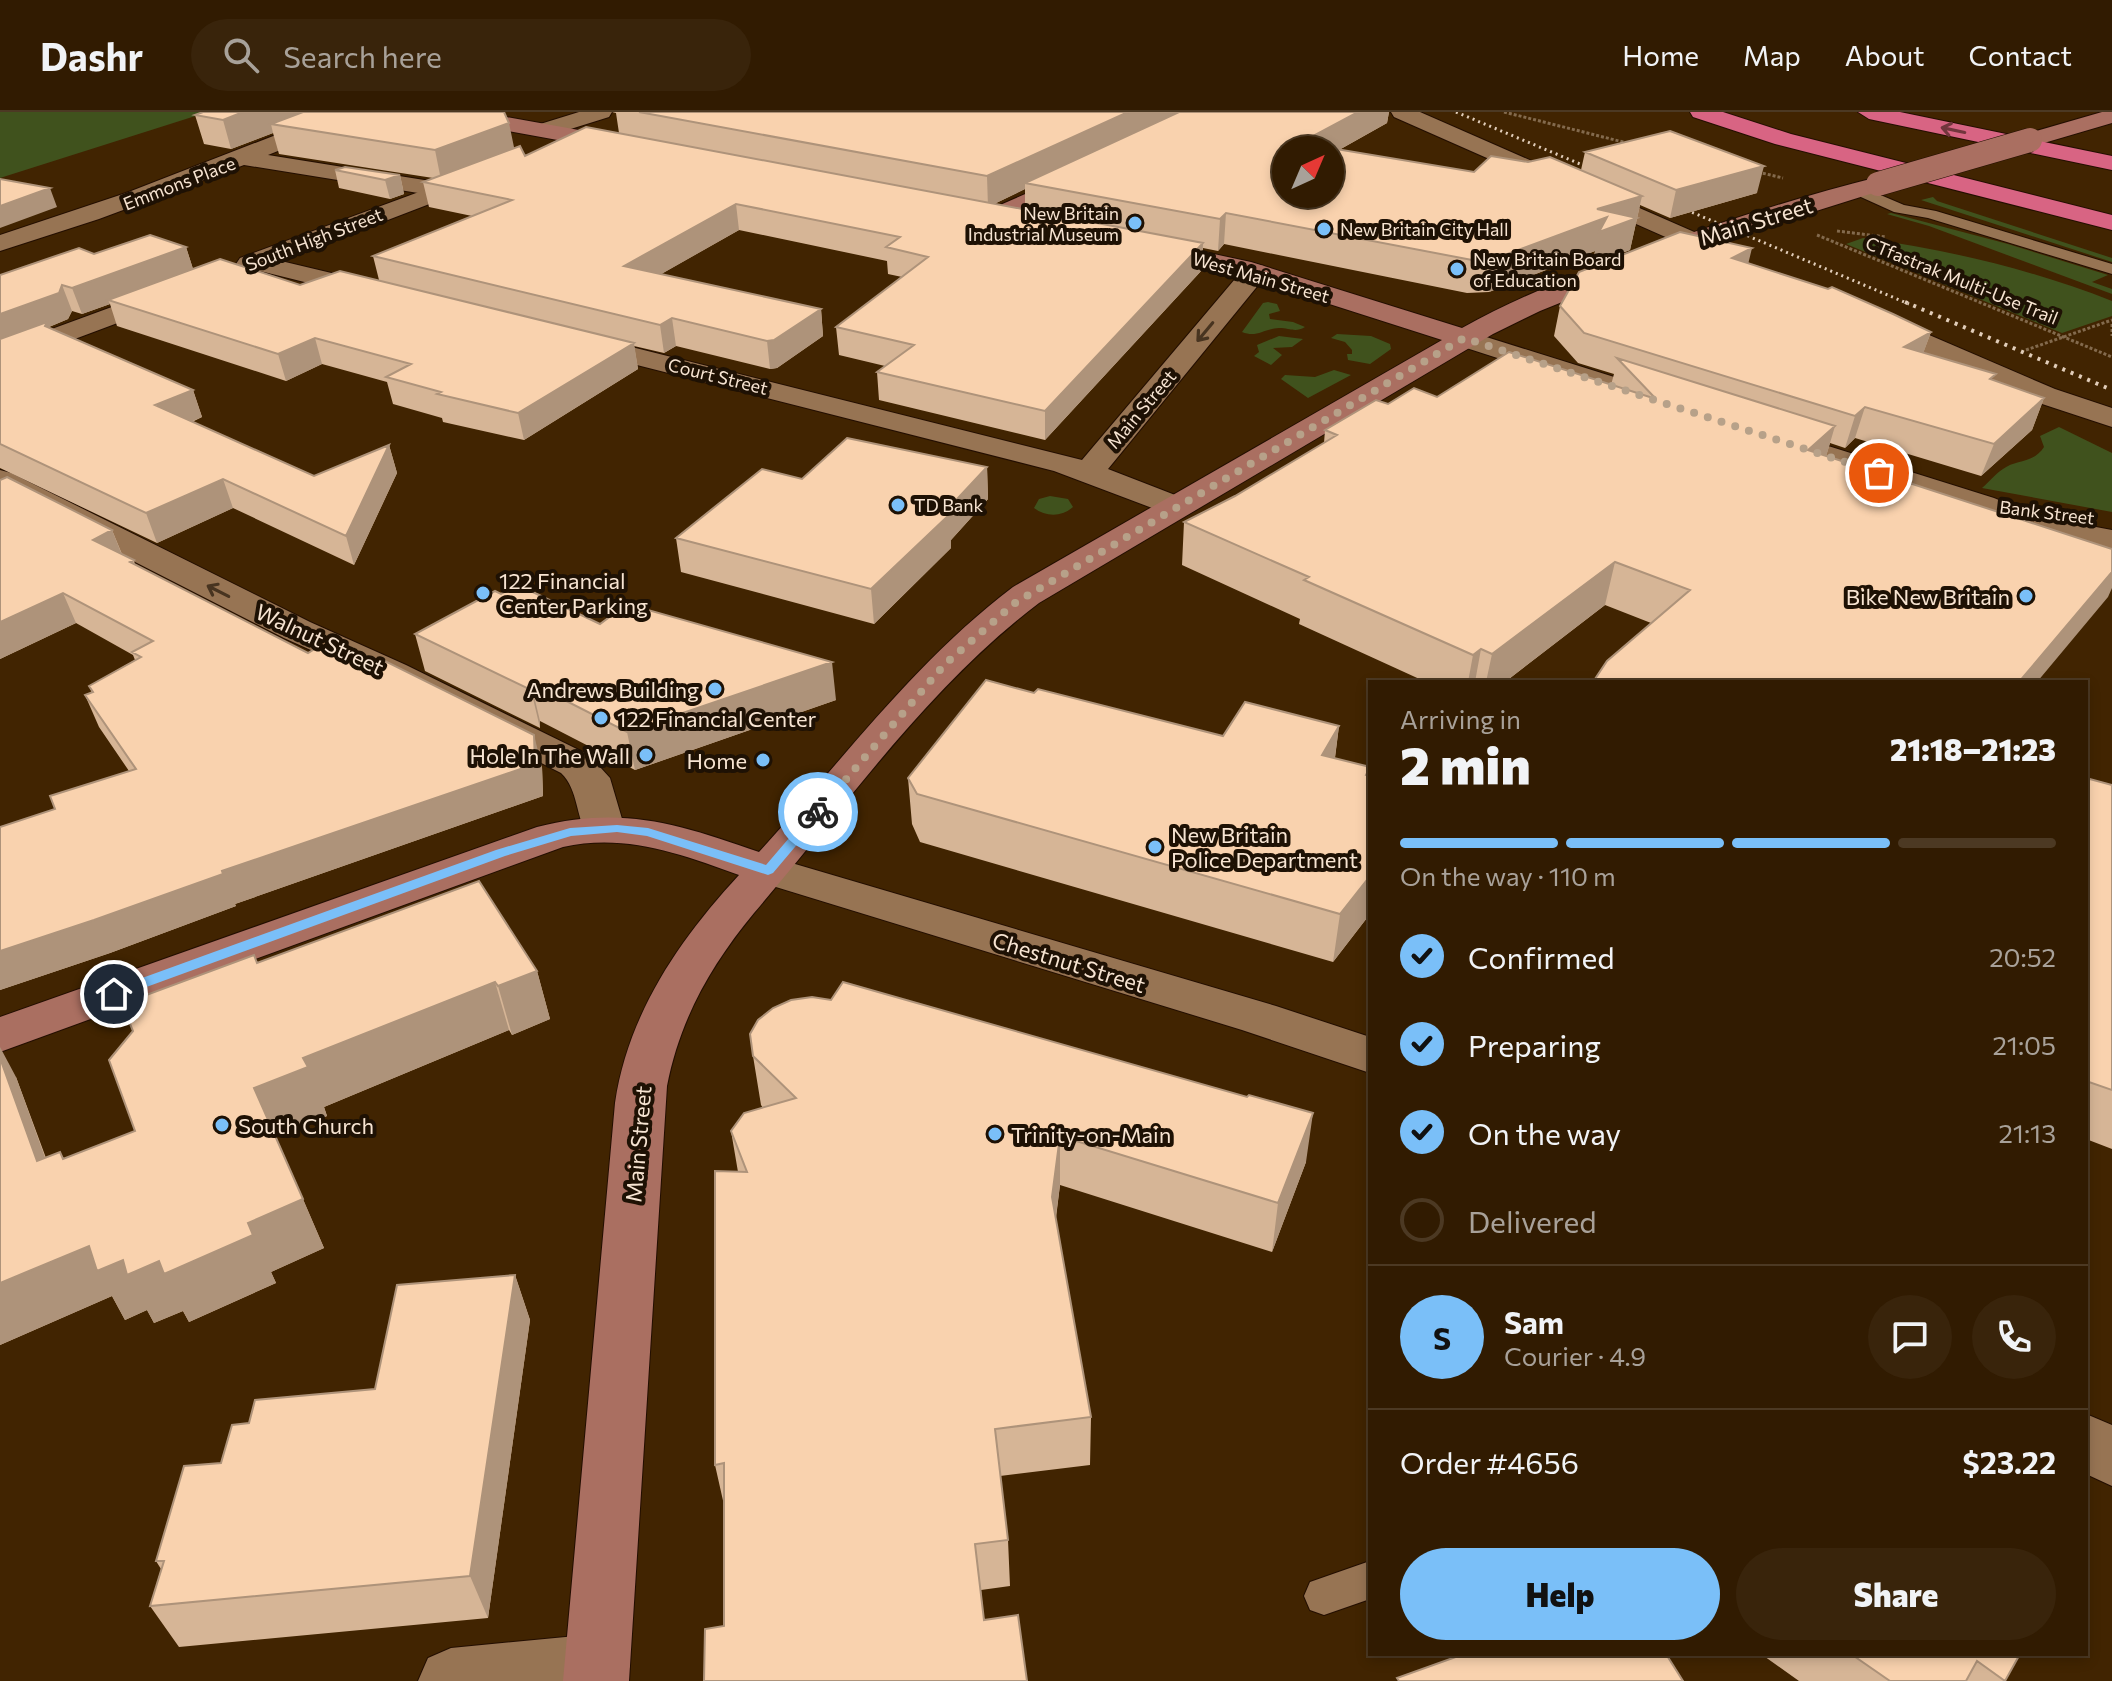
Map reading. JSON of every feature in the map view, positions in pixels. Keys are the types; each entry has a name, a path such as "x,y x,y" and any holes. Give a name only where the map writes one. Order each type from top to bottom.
{"highway":[{"path":"1702,112 2112,209"},
{"path":"1702,112 1783,139 2112,223"},
{"path":"1869,112 2112,163"}],"main road":[{"path":"442,112 542,142"},
{"name":"Main Street","path":"596,1674 641,1089 658,1034 686,973 768,870 924,687 977,633 1026,595 1464,338 1525,307 1693,240 2112,116"},
{"path":"583,137 653,151"},
{"path":"1038,226 982,215 1097,169"},
{"name":"West Main Street","path":"1128,244 1255,272 1464,338"},
{"path":"0,1035 500,853 570,832 604,829 659,835 768,870"}],"street":[{"name":"Emmons Place","path":"0,243 98,214 354,112"},
{"path":"542,142 601,112"},
{"path":"1402,112 1759,269"},
{"path":"542,142 583,137"},
{"path":"244,158 443,190"},
{"name":"South High Street","path":"227,272 510,165"},
{"path":"255,262 409,299"},
{"name":"Main Street","path":"1089,472 1255,272"},
{"path":"0,358 199,283"},
{"path":"1842,305 2044,395 2112,418"},
{"name":"Court Street","path":"550,334 1089,472 1176,507"},
{"path":"1464,338 1693,412"},
{"path":"2044,395 2055,408 2112,440"},
{"name":"Bank Street","path":"1738,427 1982,505 2029,525 2112,540"},
{"name":"Walnut Street","path":"7,491 385,669 575,764 590,778 604,829"},
{"name":"Bank Street","path":"1982,505 2031,508 2112,521"},
{"name":"Chestnut Street","path":"768,870 1259,1018 1368,1054"},
{"path":"2088,1441 2112,1459"},
{"path":"451,1681 596,1674"}],"lane":[{"path":"1868,187 1894,207 1930,214 2112,269"},
{"path":"1324,1596 1368,1581"}],"path":[{"path":"1504,112 1630,144"},
{"path":"1758,172 1787,179"},
{"name":"CTfastrak Multi-Use Trail","path":"1815,235 2112,357"},
{"path":"2022,352 2112,322 2112,336"}],"green space":[{"path":"0,112 208,112 0,178"},
{"path":"1933,197 1937,201 2112,258 2112,262 1921,200"},
{"path":"1887,214 2108,275 2092,282 2112,289 2112,294 1929,226"},
{"path":"1863,238 1927,248 2051,279 2112,301 2112,316 2062,333 1846,244"},
{"path":"1263,303 1277,304 1280,311 1269,314 1270,319 1305,327 1273,329 1256,334 1242,332"},
{"path":"1337,334 1371,336 1390,344 1391,349 1370,364 1348,360 1347,354 1352,354 1352,350 1345,342 1331,338"},
{"path":"1279,336 1303,339 1292,347 1273,348 1282,355 1271,365 1254,356 1259,352 1257,345"},
{"path":"1334,370 1351,375 1308,398 1281,379 1285,375 1315,377"},
{"path":"2059,427 2112,453 2112,512 1982,488 2008,466 2030,459 2040,452 2044,447 2040,436"},
{"path":"1050,496 1068,499 1073,507 1054,515 1034,508 1039,499"}],"building":[{"path":"203,112 243,112 223,120 195,115"},
{"path":"303,112 504,112 509,123 435,150 271,124"},
{"path":"639,112 1128,112 987,176"},
{"path":"1179,112 1358,112 1313,136 1272,136 1272,208 1344,208 1344,150 1474,172 1491,156 1528,162 1550,157 1642,196 1597,209 1637,218 1599,232 1607,217 1494,259 1472,260 1226,213 1220,219 1025,183"},
{"path":"586,127 1203,243 1045,411 877,372 914,345 836,327 928,257 886,247 900,237 736,204 624,266 821,309 774,340 767,341 672,318 660,325 373,256 512,200 423,182 520,146 525,156"},
{"path":"1670,131 1764,166 1676,190 1585,152"},
{"path":"345,167 400,175 385,180 335,170"},
{"path":"0,179 50,188 0,206"},
{"path":"1680,232 1752,248 1732,258 1828,289 1832,287 1893,314 1931,332 1904,347 1996,374 1990,379 2044,398 1994,444 1865,407 1855,416 1584,333 1560,306 1579,272"},
{"path":"150,235 186,247 72,288 62,285 59,293 0,314 0,275 79,248 94,254"},
{"path":"220,259 300,285 340,271 634,343 518,413 437,394 441,392 386,377 411,364 315,338 278,354 108,300"},
{"path":"47,322 45,326 193,390 155,405 314,476 389,445 346,536 223,479 146,513 0,444 0,339"},
{"path":"1509,352 1656,399 1617,358 1835,426 1808,450 2112,549 2112,572 2021,680 1594,680 1607,661 1690,590 1615,562 1492,654 1481,649 1473,655 1304,580 1309,577 1184,522 1235,496 1337,435 1325,430 1376,400 1388,404 1414,388 1437,397"},
{"path":"847,438 987,467 944,513 950,514 871,589 676,538 762,469 802,479"},
{"path":"7,477 112,530 93,540 134,560 130,562 308,653 321,645 365,667 381,659 534,735 535,764 0,951 0,827 55,809 50,796 136,769 85,695 93,692 89,686 141,657 132,652 153,641 63,593 0,622 0,480"},
{"path":"518,585 600,624 627,604 832,662 627,732 531,683 531,690 415,634 495,591 501,594"},
{"name":"New Britain Police Department","path":"986,680 1034,693 1038,689 1223,736 1245,702 1339,726 1322,755 1368,766 1368,879 1340,914 917,794 908,778"},
{"path":"2088,779 2112,785 2112,1090 2088,1082"},
{"name":"South Church","path":"479,881 537,971 498,986 495,982 303,1058 308,1067 254,1088 303,1199 248,1223 253,1235 164,1274 159,1261 127,1275 123,1260 97,1271 89,1246 0,1283 0,1058 37,1161 60,1152 63,1159 135,1131 109,1060 133,1031 122,1004 254,955 257,963"},
{"path":"843,982 1313,1113 1278,1203 1060,1136 1052,1197 1091,1417 995,1429 1008,1540 975,1544 984,1620 1018,1615 1027,1681 704,1681 705,1629 724,1626 724,1463 715,1465 715,1171 747,1172 731,1131 744,1113 796,1098 753,1056 750,1034 758,1020 773,1008 791,1000 812,997 831,1000"},
{"path":"515,1275 470,1576 150,1606 164,1561 156,1561 184,1466 221,1463 232,1425 249,1423 255,1400 375,1389 397,1285"},
{"path":"1458,1656 1667,1656 1683,1681 1399,1681 1397,1678"},
{"path":"1854,1656 2019,1656 2005,1681 1977,1661 1966,1681 1890,1681"}],"railway":[{"path":"1456,112 1604,174"},
{"path":"1670,203 1909,304"},
{"path":"1905,302 2112,390"}],"way so far":[{"path":"818,812 945,664 1015,603 1464,338 1879,473"}],"place":[{"name":"New Britain Industrial Museum","path":"1135,223"},
{"name":"New Britain City Hall","path":"1324,229"},
{"name":"New Britain Board of Education","path":"1457,269"},
{"name":"TD Bank","path":"898,505"},
{"name":"122 Financial Center Parking","path":"483,593"},
{"name":"Bike New Britain","path":"2026,596"},
{"name":"Andrews Building","path":"715,689"},
{"name":"122 Financial Center","path":"601,718"},
{"name":"Hole In The Wall","path":"646,755"},
{"name":"Home","path":"763,760"},
{"name":"New Britain Police Department","path":"1155,847"},
{"name":"South Church","path":"222,1125"},
{"name":"Trinity-on-Main","path":"995,1134"}],"route":[{"path":"114,994 500,853 570,832 617,829 648,832 768,870 818,812"}]}
